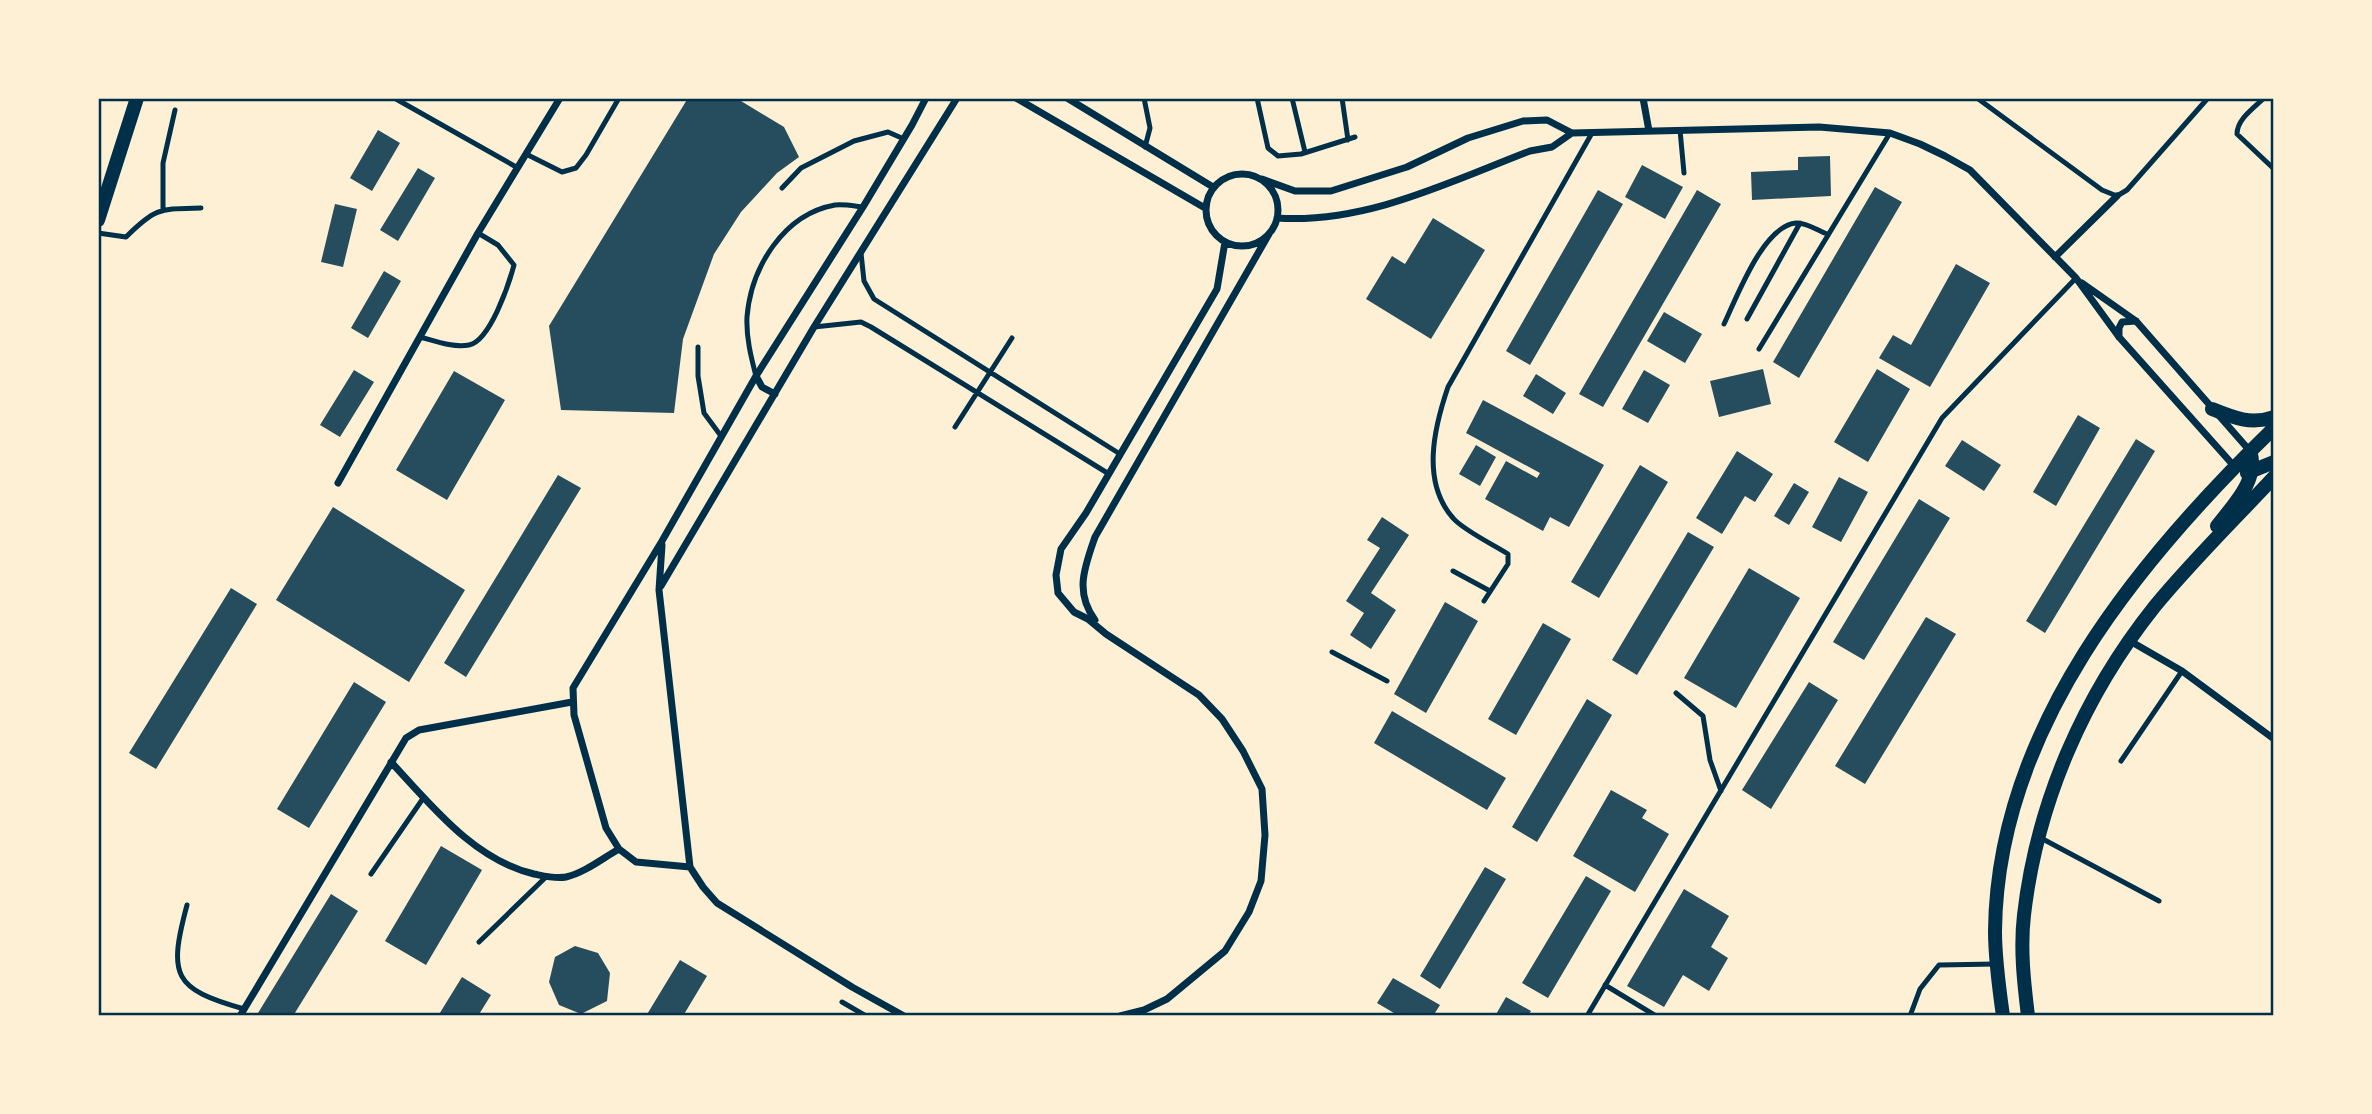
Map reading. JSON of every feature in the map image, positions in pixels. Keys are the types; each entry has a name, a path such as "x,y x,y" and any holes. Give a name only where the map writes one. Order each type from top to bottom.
{"main road":[{"path":"98,220 137,98"},
{"path":"2212,409 2244,422 2274,417"},
{"path":"2003,1016 1996,964 1995,929 2001,867 2017,796 2041,736 2066,686 2101,627 2133,581 2234,466 2274,428"},
{"path":"2201,554 2252,473 2250,451"},
{"path":"2234,466 2245,473 2252,473 2274,462"},
{"path":"2028,1016 2023,970 2024,917 2044,815 2060,768 2083,717 2129,640 2201,554 2274,477"}],"street":[{"path":"338,483 478,233 560,98"},
{"path":"690,867 636,862 619,849 606,828 574,715 573,688 662,541 756,376 863,207 926,98"},
{"path":"659,590 814,327 957,98"},
{"path":"1016,98 1205,208"},
{"path":"1067,98 1213,187"},
{"path":"1643,98 1649,131"},
{"path":"1269,234 1253,244 1234,246 1225,242 1210,228 1205,208 1213,187 1223,178 1249,174 1295,191 1331,191 1407,167 1468,138 1523,121 1548,120 1572,133 1819,127 1890,133 1920,144 1970,170 2076,278 2119,337 2234,466"},
{"path":"1277,218 1311,219 1369,210 1530,151 1552,147 1572,133"},
{"path":"1106,634 1091,616 1084,599 1081,578 1095,537 1277,218 1275,196 1262,179"},
{"path":"2055,257 2117,197"},
{"path":"1120,1016 1144,1010 1167,999 1225,951 1249,912 1261,881 1265,835 1262,789 1243,751 1222,719 1199,695 1074,612 1058,593 1056,575 1061,549 1121,454 1217,289 1225,242"},
{"path":"2076,278 2136,321 2250,451"},
{"path":"2119,337 2122,322 2136,321"},
{"path":"756,376 762,387 775,394"},
{"path":"662,541 659,590 690,867 717,903 904,1016"},
{"path":"2129,640 2182,671 2274,739"},
{"path":"242,1013 406,738 419,730 572,702"},
{"path":"391,762 449,824 479,848 519,870 547,876 568,876 619,849"}],"lane":[{"path":"526,154 562,172 576,168 619,98"},
{"path":"1144,98 1150,128 1145,147"},
{"path":"1257,98 1268,148 1278,156 1305,152 1355,137"},
{"path":"1292,98 1305,152"},
{"path":"1342,98 1348,140"},
{"path":"1977,98 2102,190 2117,197 2127,190 2208,98"},
{"path":"2264,98 2241,120 2237,134 2274,169"},
{"path":"396,99 517,168"},
{"path":"163,209 163,163 175,110"},
{"path":"1680,130 1685,173"},
{"path":"782,188 801,168 854,141 888,132 904,139"},
{"path":"1484,601 1508,564 1508,554 1454,520 1440,499 1433,445 1439,413 1448,387 1592,133"},
{"path":"1759,349 1890,133"},
{"path":"756,376 749,348 747,316 755,281 765,257 783,233 816,212 837,205 863,207"},
{"path":"98,233 125,237 149,216 163,209 201,208"},
{"path":"1724,324 1745,280 1777,231 1787,225 1800,223 1828,234"},
{"path":"1747,319 1800,223"},
{"path":"419,337 452,345 469,345 478,342 494,316 514,265 498,245 478,233"},
{"path":"861,251 864,281 874,299 1121,454"},
{"path":"1587,1016 1942,418 2076,278"},
{"path":"814,327 861,322 1109,474"},
{"path":"955,427 1012,338"},
{"path":"698,347 698,376 704,413 721,436"},
{"path":"1454,571 1490,591"},
{"path":"1332,652 1387,681"},
{"path":"2121,761 2182,671"},
{"path":"1676,693 1703,716 1710,760 1721,791"},
{"path":"371,874 424,797"},
{"path":"2039,837 2159,901"},
{"path":"479,942 547,876"},
{"path":"187,905 177,943 176,960 182,976 191,988 242,1013"},
{"path":"1910,1016 1920,989 1940,965 1996,964"},
{"path":"1605,985 1656,1016"},
{"path":"842,1002 866,1016"}],"building":[{"path":"688,98 736,98 784,127 799,157 777,173 741,212 714,254 683,339 674,413 561,410 549,326"},
{"path":"378,130 400,143 372,191 350,178"},
{"path":"1830,156 1831,196 1752,200 1751,172 1798,170 1798,157"},
{"path":"1642,165 1683,187 1665,219 1625,197"},
{"path":"418,168 435,178 398,241 380,230"},
{"path":"1875,187 1902,202 1799,378 1773,362"},
{"path":"1598,190 1623,204 1530,365 1506,351"},
{"path":"1697,190 1721,204 1603,407 1579,394"},
{"path":"335,204 357,209 343,267 321,262"},
{"path":"1433,218 1485,250 1431,339 1366,299 1392,256 1405,264"},
{"path":"1956,264 1990,283 1930,387 1879,358 1893,335 1911,345"},
{"path":"384,271 401,281 368,338 351,328"},
{"path":"1664,312 1702,334 1685,363 1647,341"},
{"path":"1763,369 1771,404 1719,417 1710,381"},
{"path":"1877,369 1910,389 1868,462 1834,442"},
{"path":"354,370 374,382 340,437 320,425"},
{"path":"1644,370 1670,385 1648,423 1622,409"},
{"path":"454,371 505,400 447,500 396,470"},
{"path":"1536,374 1566,393 1553,414 1523,396"},
{"path":"1483,400 1604,465 1569,527 1550,517 1543,531 1485,499 1506,461 1537,478 1540,473 1466,433"},
{"path":"2078,415 2100,428 2056,506 2033,492"},
{"path":"2136,439 2155,451 2045,633 2026,621"},
{"path":"1962,440 2001,465 1984,491 1945,466"},
{"path":"1476,445 1496,457 1480,486 1459,474"},
{"path":"1737,451 1773,474 1755,502 1745,496 1722,534 1696,518"},
{"path":"1640,465 1668,482 1599,598 1571,582"},
{"path":"558,475 581,488 466,677 444,663"},
{"path":"1839,477 1868,492 1841,542 1812,527"},
{"path":"1794,483 1809,492 1789,525 1774,516"},
{"path":"1919,499 1950,518 1864,660 1833,642"},
{"path":"333,507 465,590 409,682 276,600"},
{"path":"1382,517 1409,535 1371,593 1396,610 1371,649 1350,635 1364,613 1346,601 1380,548 1367,540"},
{"path":"1688,532 1714,547 1637,675 1612,660"},
{"path":"1749,568 1800,598 1736,708 1684,678"},
{"path":"231,588 257,604 156,769 129,753"},
{"path":"1445,602 1478,621 1426,713 1394,694"},
{"path":"1926,617 1956,634 1865,784 1835,766"},
{"path":"1543,623 1571,639 1516,735 1488,719"},
{"path":"354,682 386,702 309,828 277,809"},
{"path":"1809,682 1838,700 1771,809 1742,790"},
{"path":"1587,699 1612,715 1537,842 1512,827"},
{"path":"1392,711 1506,778 1487,810 1374,743"},
{"path":"1611,790 1647,810 1642,818 1669,834 1635,892 1573,856"},
{"path":"441,846 482,870 426,965 385,941"},
{"path":"1485,867 1506,879 1440,989 1420,976"},
{"path":"1586,876 1611,891 1548,998 1522,983"},
{"path":"1684,889 1729,916 1711,947 1728,958 1709,991 1683,975 1664,1007 1627,986"},
{"path":"331,894 358,911 293,1016 262,1016 258,1013"},
{"path":"575,946 598,953 610,973 607,1001 581,1014 559,1005 549,982 555,957"},
{"path":"680,960 707,976 683,1016 646,1016"},
{"path":"462,977 491,995 478,1016 438,1016"},
{"path":"1393,978 1440,1005 1433,1016 1399,1016 1377,1003"},
{"path":"1506,997 1531,1011 1528,1016 1495,1016"}]}
